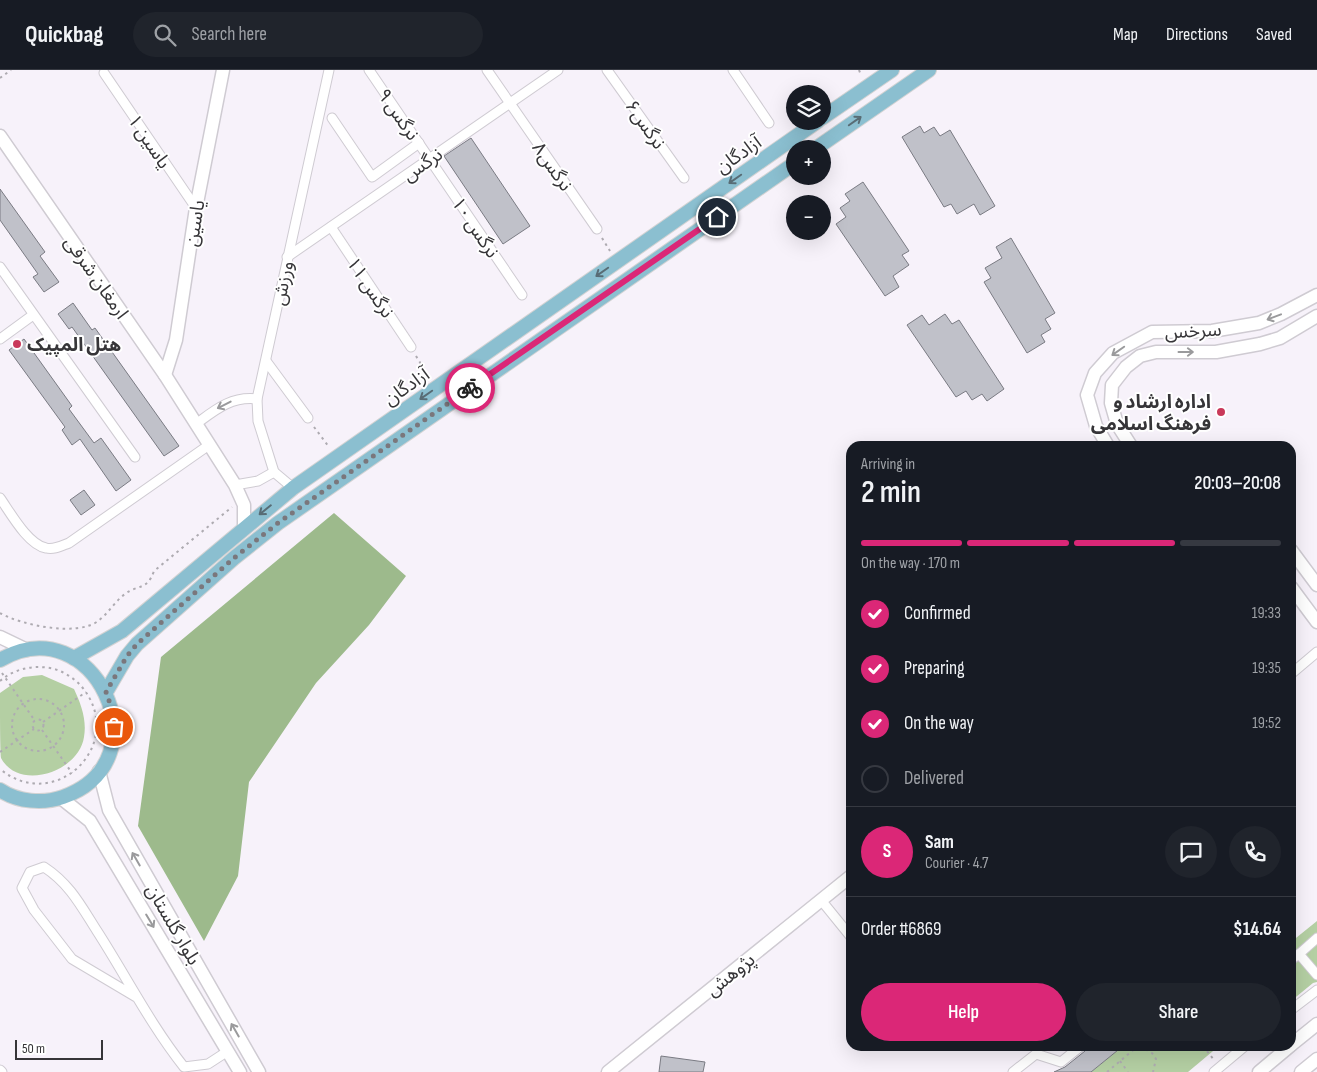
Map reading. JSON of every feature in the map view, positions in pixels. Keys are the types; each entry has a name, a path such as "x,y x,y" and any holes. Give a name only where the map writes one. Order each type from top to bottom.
{"main road":[{"path":"831,112 892,70"},
{"path":"828,140 929,70"},
{"name":"آزادگان","path":"74,658 122,631 244,527 293,488 805,130"},
{"path":"753,166 765,184"},
{"name":"آزادگان","path":"103,687 137,644 234,558 278,523 786,169"},
{"path":"0,660 27,650 51,651 74,658 84,664 103,687 114,715 110,750 99,771 82,788 61,798 32,801 1,792"}],"street":[{"name":"یاسین","path":"165,374 176,340 196,208 223,70"},
{"name":"ورزش","path":"274,472 258,421 257,399 330,70"},
{"name":"نرگس ۹","path":"368,70 430,159"},
{"name":"نرگس۸","path":"487,70 597,229"},
{"name":"نرگس","path":"287,258 558,70"},
{"name":"نرگس۶","path":"607,70 684,178"},
{"path":"734,70 769,123"},
{"name":"یاسین ۱","path":"104,73 196,208"},
{"path":"332,118 372,177 419,143"},
{"name":"ارمغان شرقی","path":"0,136 165,374 235,486 244,505 244,527"},
{"name":"نرگس ۱۰","path":"430,159 522,295"},
{"name":"نرگس ۱۱","path":"331,227 411,347"},
{"path":"0,267 135,457"},
{"name":"سرخس","path":"1105,441 1096,426 1087,395 1095,373 1113,353 1152,332 1212,331 1259,323 1317,295"},
{"path":"0,339 33,315"},
{"name":"سرخس","path":"1128,441 1117,424 1111,402 1112,385 1126,367 1140,356 1156,352 1216,352 1260,344 1280,338 1317,316"},
{"path":"266,360 308,418"},
{"path":"196,424 223,404 247,398 257,399"},
{"path":"0,498 27,536 44,548 57,548 69,543 209,445"},
{"path":"235,486 258,482 274,472 293,488"},
{"path":"1296,557 1317,585"},
{"path":"1296,594 1317,622"},
{"path":"0,637 27,650"},
{"path":"1296,670 1317,652"},
{"name":"بلوار گلستان","path":"99,771 108,810 259,1072"},
{"name":"بلوار گلستان","path":"61,798 90,821 240,1072"},
{"path":"136,997 72,959 34,910 22,888 30,872 44,867 62,879 103,941 161,1038 185,1069 208,1064 228,1051"},
{"name":"پژوهش","path":"609,1072 846,880"},
{"path":"821,900 846,931"},
{"path":"1296,956 1317,938"},
{"path":"1299,954 1317,975"},
{"path":"1296,1006 1317,990"},
{"path":"1296,1042 1317,1024"},
{"path":"1014,1072 1036,1054 1061,1062 1075,1051"},
{"path":"1216,1070 1239,1051"},
{"path":"1259,1072 1285,1051"},
{"path":"1301,1072 1317,1059"}],"path":[{"path":"0,78 11,70"},
{"path":"597,229 617,262"},
{"path":"411,347 436,388"},
{"path":"308,418 337,457"},
{"path":"0,613 26,623 70,629 97,622 126,593 146,585 154,571 241,499"},
{"path":"0,682 23,669 43,667 53,669 72,677 86,692 91,700 96,720 95,740 86,759 72,773 54,782 34,784 14,778 0,769"},
{"path":"0,671 35,721 34,729"},
{"path":"35,721 43,722 86,692 103,687"},
{"path":"36,699 43,700 55,705 60,710 63,716 64,730 54,747 34,751 28,749 17,740 14,734 13,721 15,714 23,704 36,699"},
{"path":"43,722 42,730 72,773"},
{"path":"0,752 34,729 42,730"},
{"path":"1106,1072 1133,1051"},
{"path":"1148,1051 1156,1059 1153,1072"},
{"path":"1206,1051 1216,1070"},
{"path":"1120,1061 1128,1072"}],"green space":[{"path":"334,513 406,576 369,625 316,683 249,782 238,876 204,941 138,826 161,657"},
{"path":"42,675 74,689 83,712 85,724 84,737 80,749 71,760 60,768 34,776 21,774 10,768 1,758 0,693 23,677"},
{"path":"1317,921 1317,982 1313,983 1296,997 1296,938"},
{"path":"1117,1051 1213,1051 1188,1072 1091,1072"}],"building":[{"path":"920,126 924,133 934,127 940,136 950,130 995,206 980,215 974,204 957,214 951,204 944,207 902,137"},
{"path":"471,138 530,226 503,244 444,156"},
{"path":"863,182 909,251 902,255 909,265 893,276 899,287 885,296 836,224 846,217 840,208 850,201 845,194"},
{"path":"0,189 45,252 40,256 59,282 44,292 33,277 38,274 0,220"},
{"path":"1011,238 1055,313 1045,319 1051,329 1041,335 1045,342 1027,353 984,282 991,278 985,268 1002,258 996,247"},
{"path":"73,303 92,330 95,328 179,446 164,456 72,327 69,329 58,314"},
{"path":"945,314 952,324 959,320 1004,389 987,401 982,394 972,400 966,391 956,397 907,325 922,315 929,325"},
{"path":"24,339 72,406 69,409 94,443 101,438 131,480 116,491 80,439 72,445 62,430 65,427 9,350"},
{"path":"84,490 95,505 81,515 70,500"},
{"path":"1085,1051 1117,1051 1091,1072 1054,1072 1065,1067"},
{"path":"661,1056 705,1062 703,1072 659,1072"}],"way so far":[{"path":"114,727 114,715 106,692 127,656 137,644 234,558 278,523 470,388"}],"place":[{"name":"هتل المپیک","path":"17,344"},
{"name":"اداره ارشاد و فرهنگ اسلامی","path":"1221,412"}],"route":[{"path":"470,388 717,217"}]}
